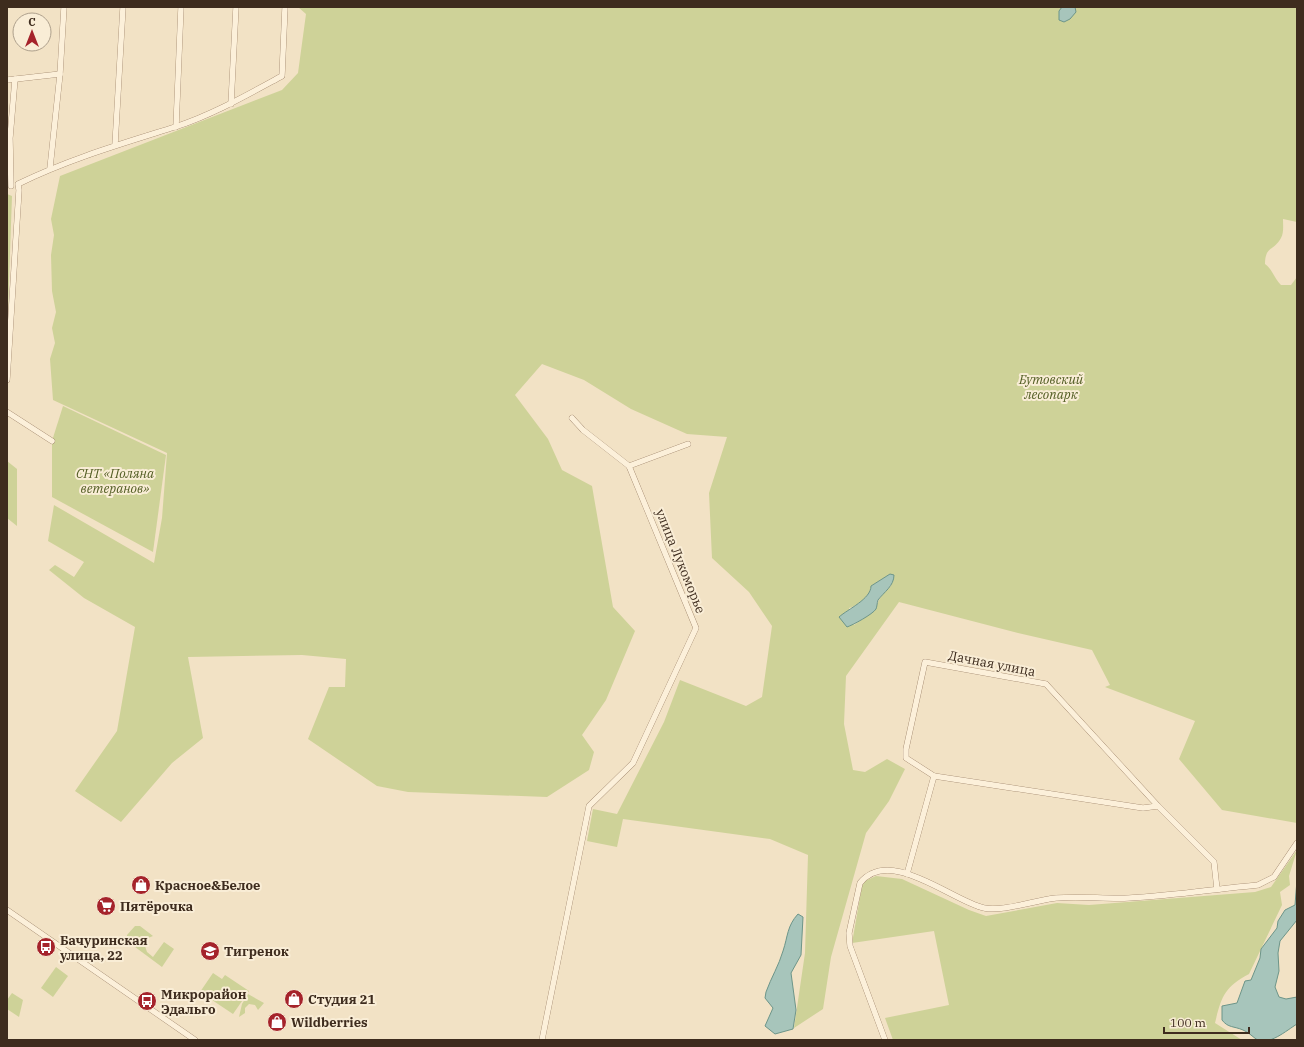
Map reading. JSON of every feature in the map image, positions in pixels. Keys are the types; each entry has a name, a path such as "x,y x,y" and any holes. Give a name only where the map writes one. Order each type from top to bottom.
{"street":[{"path":"50,168 60,74 64,7"},
{"path":"115,145 123,7"},
{"path":"176,127 181,7"},
{"path":"231,104 236,7"},
{"path":"15,79 10,138 9,187 50,168 115,145 176,127 231,104 282,76 285,7"},
{"path":"7,80 60,74"},
{"path":"7,380 19,190 18,184"},
{"path":"7,412 52,441"},
{"path":"572,418 583,430 630,466 688,444"},
{"name":"улица Лукоморье","path":"542,1040 590,806 633,763 696,628 630,466"},
{"name":"Дачная улица","path":"1158,806 1143,808 934,776 906,758 925,662 1046,684 1158,806 1214,862 1216,889"},
{"path":"907,874 934,776"},
{"path":"885,1040 850,946 849,933 860,883 866,876 874,872 886,870 907,874 934,884 976,905 993,909 1056,898 1129,898 1258,885 1267,882 1274,877 1297,843"},
{"path":"7,910 195,1040"}],"green space":[{"name":"Бутовский лесопарк","path":"298,7 1297,7 1297,222 1283,219 1282,236 1268,251 1265,258 1265,264 1281,285 1291,285 1297,277 1297,823 1222,810 1179,759 1195,721 1105,687 1110,685 1092,650 1018,633 899,602 846,676 844,724 853,770 865,772 887,759 905,769 889,801 866,833 831,957 823,1009 794,1028 805,953 808,855 770,839 623,819 617,847 587,841 593,809 617,814 664,722 680,680 746,706 762,697 772,626 749,592 712,558 709,493 727,437 687,434 631,409 584,380 542,364 515,395 548,439 562,470 592,486 613,607 635,631 606,700 582,735 594,752 589,770 547,797 408,792 377,786 308,739 329,687 345,687 346,659 302,655 188,657 203,738 172,763 121,822 75,791 117,731 135,627 84,598 49,570 55,565 74,577 84,562 48,541 54,505 154,563 162,518 167,453 53,400 50,359 55,343 52,328 56,312 52,291 51,255 54,235 51,219 60,176 282,90 298,73 306,14","holes":["890,574 891,586 881,596 875,610 854,625 849,608 863,600 869,594 871,586"]},
{"path":"7,194 12,196 7,340"},
{"name":"СНТ «Поляна ветеранов»","path":"63,406 166,455 153,552 52,497 52,441"},
{"path":"7,461 17,469 17,526 7,518"},
{"path":"1297,850 1289,876 1290,885 1280,892 1282,905 1249,974 1229,989 1219,1007 1215,1023 1242,1040 893,1040 885,1018 949,1005 934,931 852,943 862,886 865,881 876,876 902,879 969,910 986,916 1057,903 1089,905 1255,892 1271,887"},
{"path":"135,926 140,926 153,936 148,938 142,936 139,939 140,945 145,946 147,952 153,957 164,942 174,949 162,967 127,941 127,935"},
{"path":"56,967 68,976 53,997 41,988"},
{"path":"213,973 222,979 225,975 249,991 233,1014 200,992"},
{"path":"12,993 23,1000 19,1017 7,1009 7,1000"},
{"path":"248,994 264,1003 258,1010 255,1005 249,1004 245,1008 245,1013 239,1017 242,1004"}],"water":[{"path":"1062,7 1075,7 1076,12 1070,19 1064,22 1059,20 1059,11"},
{"path":"890,574 894,575 894,579 888,589 878,600 876,609 858,622 847,627 839,617 863,599 870,591 871,586"},
{"path":"1297,880 1297,920 1280,941 1278,953 1279,971 1275,987 1279,997 1286,999 1297,997 1297,1024 1277,1037 1266,1041 1261,1041 1245,1031 1224,1023 1222,1020 1222,1006 1237,1003 1245,981 1251,980 1260,958 1261,949 1277,928 1278,921 1285,910 1295,905"},
{"path":"798,914 803,917 801,955 791,973 796,1010 793,1029 775,1034 765,1026 773,1008 765,998 766,992 781,956 790,927 794,918"}],"place":[{"name":"Красное&Белое","path":"141,885"},
{"name":"Пятёрочка","path":"106,906"},
{"name":"Бачуринская улица, 22","path":"46,947"},
{"name":"Тигренок","path":"210,951"},
{"name":"Студия 21","path":"294,999"},
{"name":"Микрорайон Эдальго","path":"147,1001"},
{"name":"Wildberries","path":"277,1022"}]}
